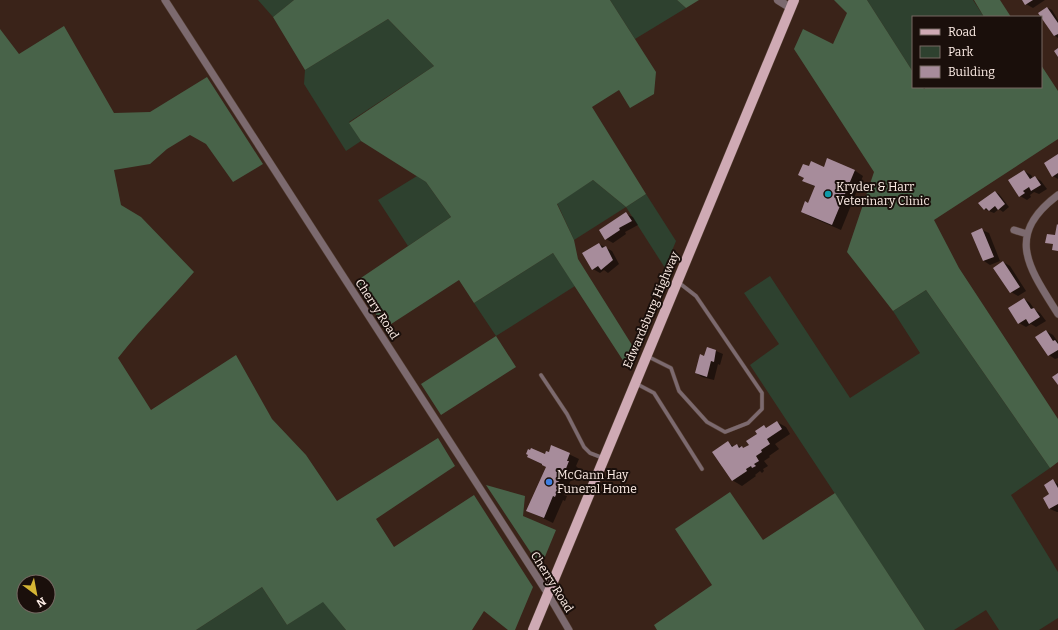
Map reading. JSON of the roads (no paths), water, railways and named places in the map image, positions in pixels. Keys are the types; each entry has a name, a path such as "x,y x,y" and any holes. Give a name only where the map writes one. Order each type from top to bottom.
{"main road":[{"name":"Edwardsburg Highway","path":"533,630 792,4"}],"street":[{"name":"Cherry Road","path":"165,0 548,594 569,630"},
{"path":"778,0 792,4"},
{"path":"1058,195 1046,203 1039,211 1027,234 1026,244 1029,264 1033,275 1058,314"},
{"path":"1014,230 1027,234"}],"lane":[{"path":"646,356 670,368 679,391 707,422 725,432 748,423 762,409 762,393 696,296 677,281"},
{"path":"541,375 567,414 584,447 590,453 604,459"},
{"path":"635,383 654,393 702,468"}],"place":[{"name":"Kryder & Harr Veterinary Clinic","path":"828,194"},
{"name":"McGann Hay Funeral Home","path":"549,482"}]}
